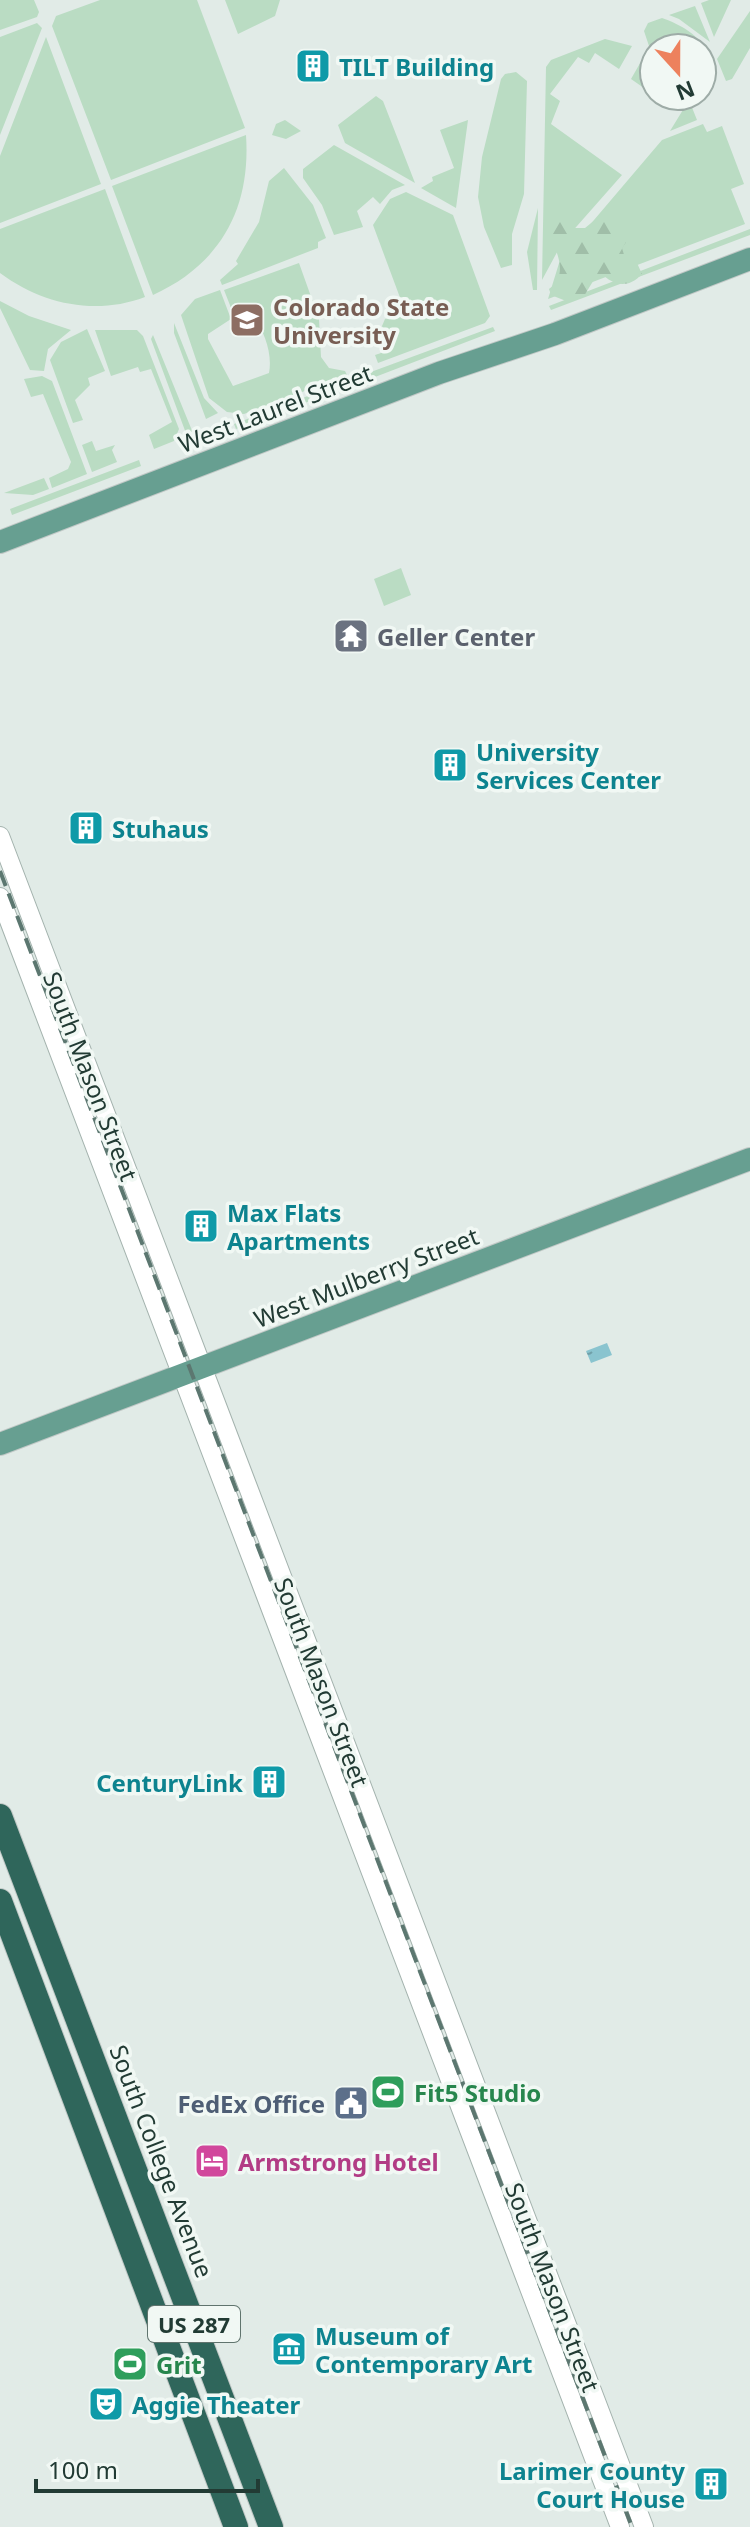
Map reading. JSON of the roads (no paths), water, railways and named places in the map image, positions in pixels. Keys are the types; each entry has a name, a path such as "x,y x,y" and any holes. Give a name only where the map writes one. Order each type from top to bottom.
{"highway":[{"name":"South College Avenue","path":"0,1816 271,2527"},
{"name":"US 287","path":"0,1901 236,2527"}],"main road":[{"name":"West Laurel Street","path":"0,542 439,373 555,334 750,259"},
{"name":"West Mulberry Street","path":"0,1444 750,1159"}],"street":[{"name":"South Mason Street","path":"0,836 192,1371 620,2527"},
{"name":"South Mason Street","path":"0,897 192,1371 644,2527"}],"water":[{"path":"607,1343 612,1355 591,1363 586,1351"}],"railway":[{"path":"0,871 632,2527"}],"place":[{"name":"TILT Building","path":"313,66"},
{"name":"Colorado State University","path":"247,320"},
{"name":"Geller Center","path":"351,636"},
{"name":"University Services Center","path":"450,765"},
{"name":"Stuhaus","path":"86,828"},
{"name":"Max Flats Apartments","path":"201,1226"},
{"name":"CenturyLink","path":"269,1782"},
{"name":"Fit5 Studio","path":"388,2092"},
{"name":"FedEx Office","path":"351,2103"},
{"name":"Armstrong Hotel","path":"212,2161"},
{"name":"Museum of Contemporary Art","path":"289,2349"},
{"name":"Grit","path":"130,2364"},
{"name":"Aggie Theater","path":"106,2404"},
{"name":"Larimer County Court House","path":"711,2484"}]}
